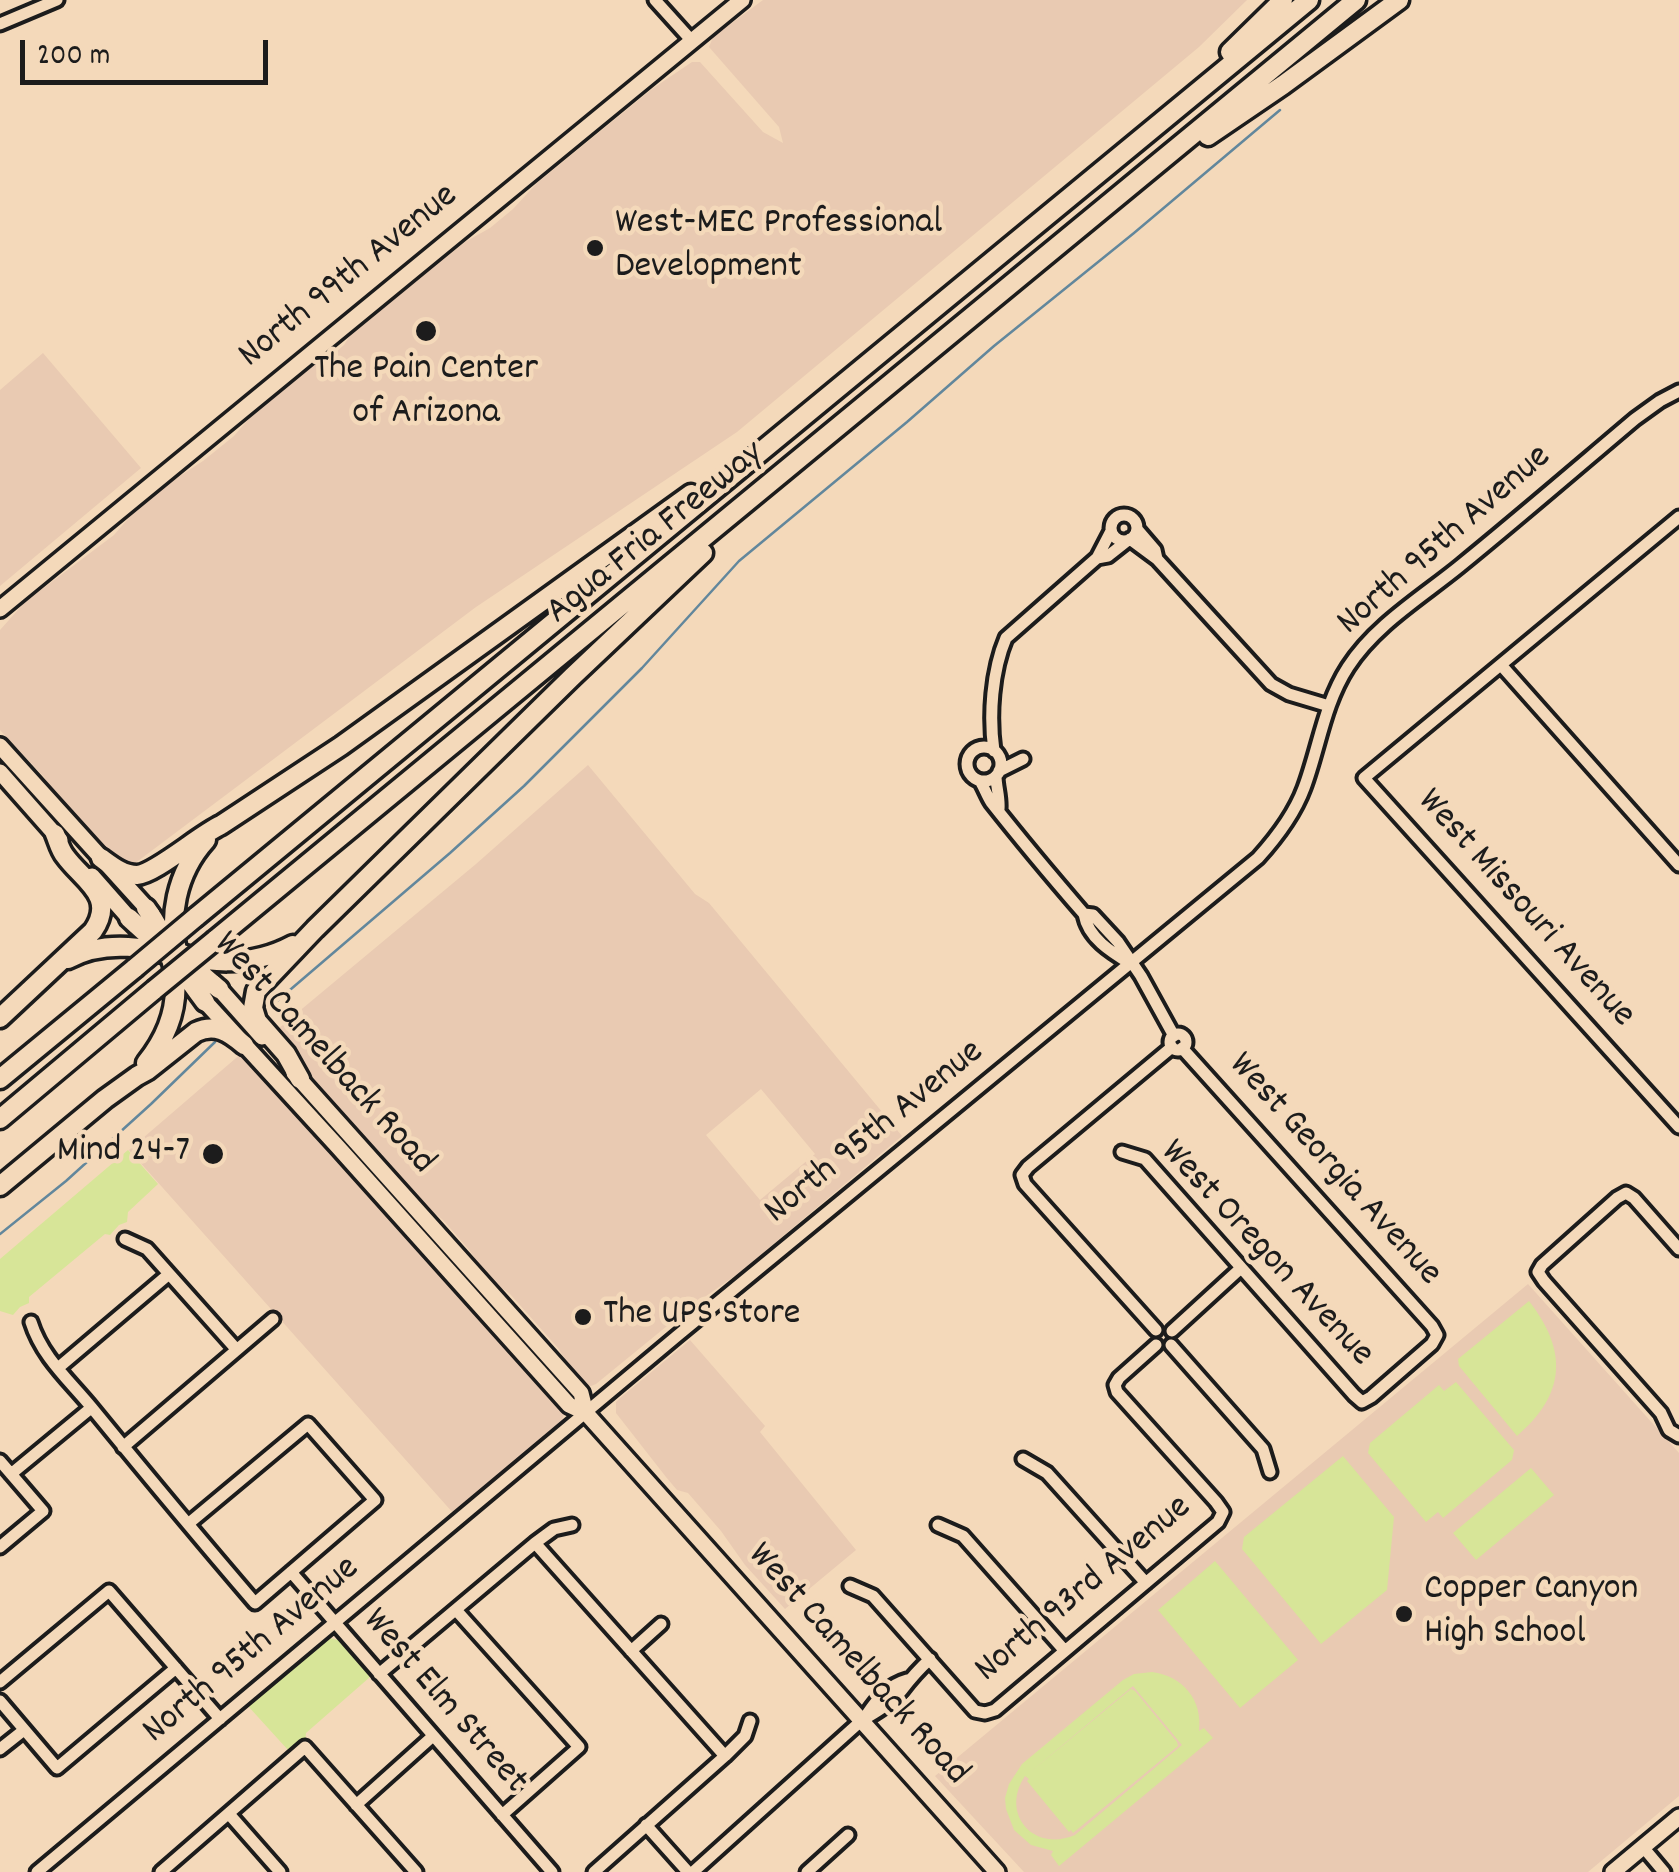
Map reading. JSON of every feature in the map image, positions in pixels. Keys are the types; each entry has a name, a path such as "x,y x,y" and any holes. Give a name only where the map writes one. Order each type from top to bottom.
{"highway":[{"path":"1107,166 1284,0"},
{"name":"Agua Fria Freeway","path":"0,1079 1309,0"},
{"name":"Agua Fria Freeway","path":"0,1120 1356,0"},
{"path":"1128,189 1283,86 1399,0"},
{"path":"101,858 119,871 140,874 152,870 316,763 733,463 795,424"},
{"path":"300,1079 286,1054 257,1020 253,999 262,984 572,677 815,448"},
{"path":"136,1076 162,1042 170,1022 175,984 176,902 182,878 195,853 221,825"},
{"path":"0,1018 94,931 101,918 102,905 94,888 63,854 54,834"},
{"path":"138,913 152,939 174,954 212,996"},
{"path":"56,966 92,950 133,947 221,961 257,959 278,953 315,928"},
{"path":"0,1186 136,1076 204,1028 225,1031 244,1045"}],"main road":[{"name":"North 99th Avenue","path":"0,609 742,0"},
{"path":"0,746 101,858 138,913"},
{"path":"0,772 54,834 138,913"},
{"name":"West Camelback Road","path":"212,996 300,1079 581,1393 586,1413"},
{"name":"West Camelback Road","path":"212,996 244,1045 568,1405 586,1413 996,1872"},
{"path":"328,1136 356,1156 404,1210 424,1218 425,1232 454,1267 464,1288"},
{"path":"1613,1872 1679,1817"}],"street":[{"path":"656,0 692,42"},
{"path":"0,24 51,1"},
{"name":"North 95th Avenue","path":"37,1872 1242,872 1284,826 1302,792 1329,706 1347,668 1380,629 1635,419 1679,390"},
{"path":"999,809 992,719 1000,653 1006,638 1097,558 1113,520 1123,514 1134,519 1131,536 1108,556 1097,558"},
{"path":"1679,518 1501,665 1679,865"},
{"path":"1111,531 1115,538 1131,536 1157,559 1270,684 1329,706"},
{"name":"West Missouri Avenue","path":"1501,665 1364,778 1679,1127"},
{"path":"973,752 982,748 1023,759 986,781 971,776 967,766 973,752 992,719"},
{"name":"West Georgia Avenue","path":"980,781 990,802 1030,851 1084,914 1093,915 1118,942 1141,976 1176,1044 1432,1326 1437,1336 1432,1344 1362,1402"},
{"path":"1156,1330 1022,1176 1176,1044"},
{"name":"West Oregon Avenue","path":"1122,1152 1145,1159 1362,1402"},
{"path":"1679,1249 1626,1194 1542,1264 1538,1272 1661,1413 1679,1427"},
{"path":"125,1239 147,1249 236,1350"},
{"path":"1172,1331 1241,1268"},
{"path":"58,1368 169,1274"},
{"path":"123,1446 273,1319"},
{"path":"31,1322 37,1342 188,1524 255,1603 375,1500 308,1424 188,1524"},
{"path":"1164,1327 1172,1331 1171,1345 1156,1345 1156,1330 1164,1327"},
{"name":"North 93rd Avenue","path":"690,1872 902,1690 930,1659 975,1711 985,1714 995,1710 1218,1522 1222,1512 1216,1502 1117,1392 1119,1378 1156,1345"},
{"path":"1171,1345 1264,1449 1270,1472"},
{"path":"11,1474 92,1408"},
{"path":"1661,1413 1668,1430 1679,1436"},
{"path":"1023,1460 1047,1473 1146,1583"},
{"path":"0,1461 42,1510 0,1547"},
{"path":"379,1674 554,1528 572,1525"},
{"path":"938,1525 962,1536 1065,1651"},
{"path":"535,1543 725,1756"},
{"name":"West Elm Street","path":"291,1572 552,1872"},
{"path":"850,1586 873,1596 930,1659"},
{"path":"0,1682 109,1591 220,1718"},
{"path":"456,1610 578,1747 502,1815"},
{"path":"630,1650 662,1624"},
{"path":"0,1701 57,1768 176,1668"},
{"path":"594,1872 725,1756 745,1736 750,1721"},
{"path":"0,1750 24,1730"},
{"path":"356,1805 433,1736"},
{"path":"161,1872 304,1747 416,1872"},
{"path":"229,1814 280,1872"},
{"path":"646,1826 690,1872"},
{"path":"806,1872 848,1835"},
{"path":"1643,1848 1664,1872"}],"shaded area":[{"path":"763,0 1247,0 1199,47 737,432 476,607 126,870 116,865 0,730 0,630 25,602 114,535 134,512 172,481 234,436 252,415 323,356 336,352 351,334 465,242 490,228 537,183 652,89 692,62 700,62 763,132 783,143 779,127 709,47 713,37"},
{"path":"43,353 141,468 0,586 0,390"},
{"path":"588,765 695,894 709,903 902,1136 739,1273 591,1386 584,1384 510,1294 489,1279 443,1220 418,1200 273,1033","holes":["761,1089 815,1154 760,1200 706,1135"]},
{"path":"243,1052 366,1194 565,1411 561,1423 454,1514 129,1150"},
{"name":"Copper Canyon High School","path":"1528,1284 1679,1453 1679,1796 1588,1872 1024,1872 935,1776"},
{"path":"690,1340 765,1426 760,1432 856,1550 785,1609 688,1493 677,1490 616,1413 620,1398"}],"green space":[{"path":"128,1150 158,1184 128,1212 127,1222 110,1235 105,1234 29,1297 29,1303 13,1315 0,1311 0,1259"},
{"path":"1529,1301 1550,1337 1556,1372 1545,1404 1517,1436 1459,1366 1458,1359"},
{"path":"1456,1382 1514,1450 1512,1460 1443,1518 1438,1512 1426,1522 1368,1453 1370,1443 1439,1385 1444,1391"},
{"path":"1343,1456 1394,1517 1387,1590 1321,1644 1242,1549 1244,1537"},
{"path":"1531,1468 1554,1495 1476,1560 1453,1533"},
{"path":"1215,1561 1298,1660 1240,1708 1158,1610"},
{"path":"330,1638 338,1640 370,1677 306,1733 305,1742 288,1750 248,1706"},
{"path":"1134,1674 1163,1674 1182,1684 1198,1709 1199,1731 1204,1728 1213,1738 1059,1866 1051,1855 1053,1851 1031,1845 1014,1830 1006,1809 1009,1784 1022,1764","holes":["1133,1686 1182,1745 1075,1835 1046,1839 1034,1834 1019,1816 1016,1803 1025,1776 1073,1833 1178,1746 1131,1689 1028,1774"]}],"waterway":[{"path":"270,1007 524,786 642,668 739,561 1280,110"},
{"path":"0,1234 66,1181 215,1042"}],"place":[{"name":"West-MEC Professional Development","path":"595,248"},
{"name":"The Pain Center of Arizona","path":"426,331"},
{"name":"Mind 24-7","path":"213,1154"},
{"name":"The UPS Store","path":"583,1317"},
{"name":"Copper Canyon High School","path":"1404,1614"}]}
